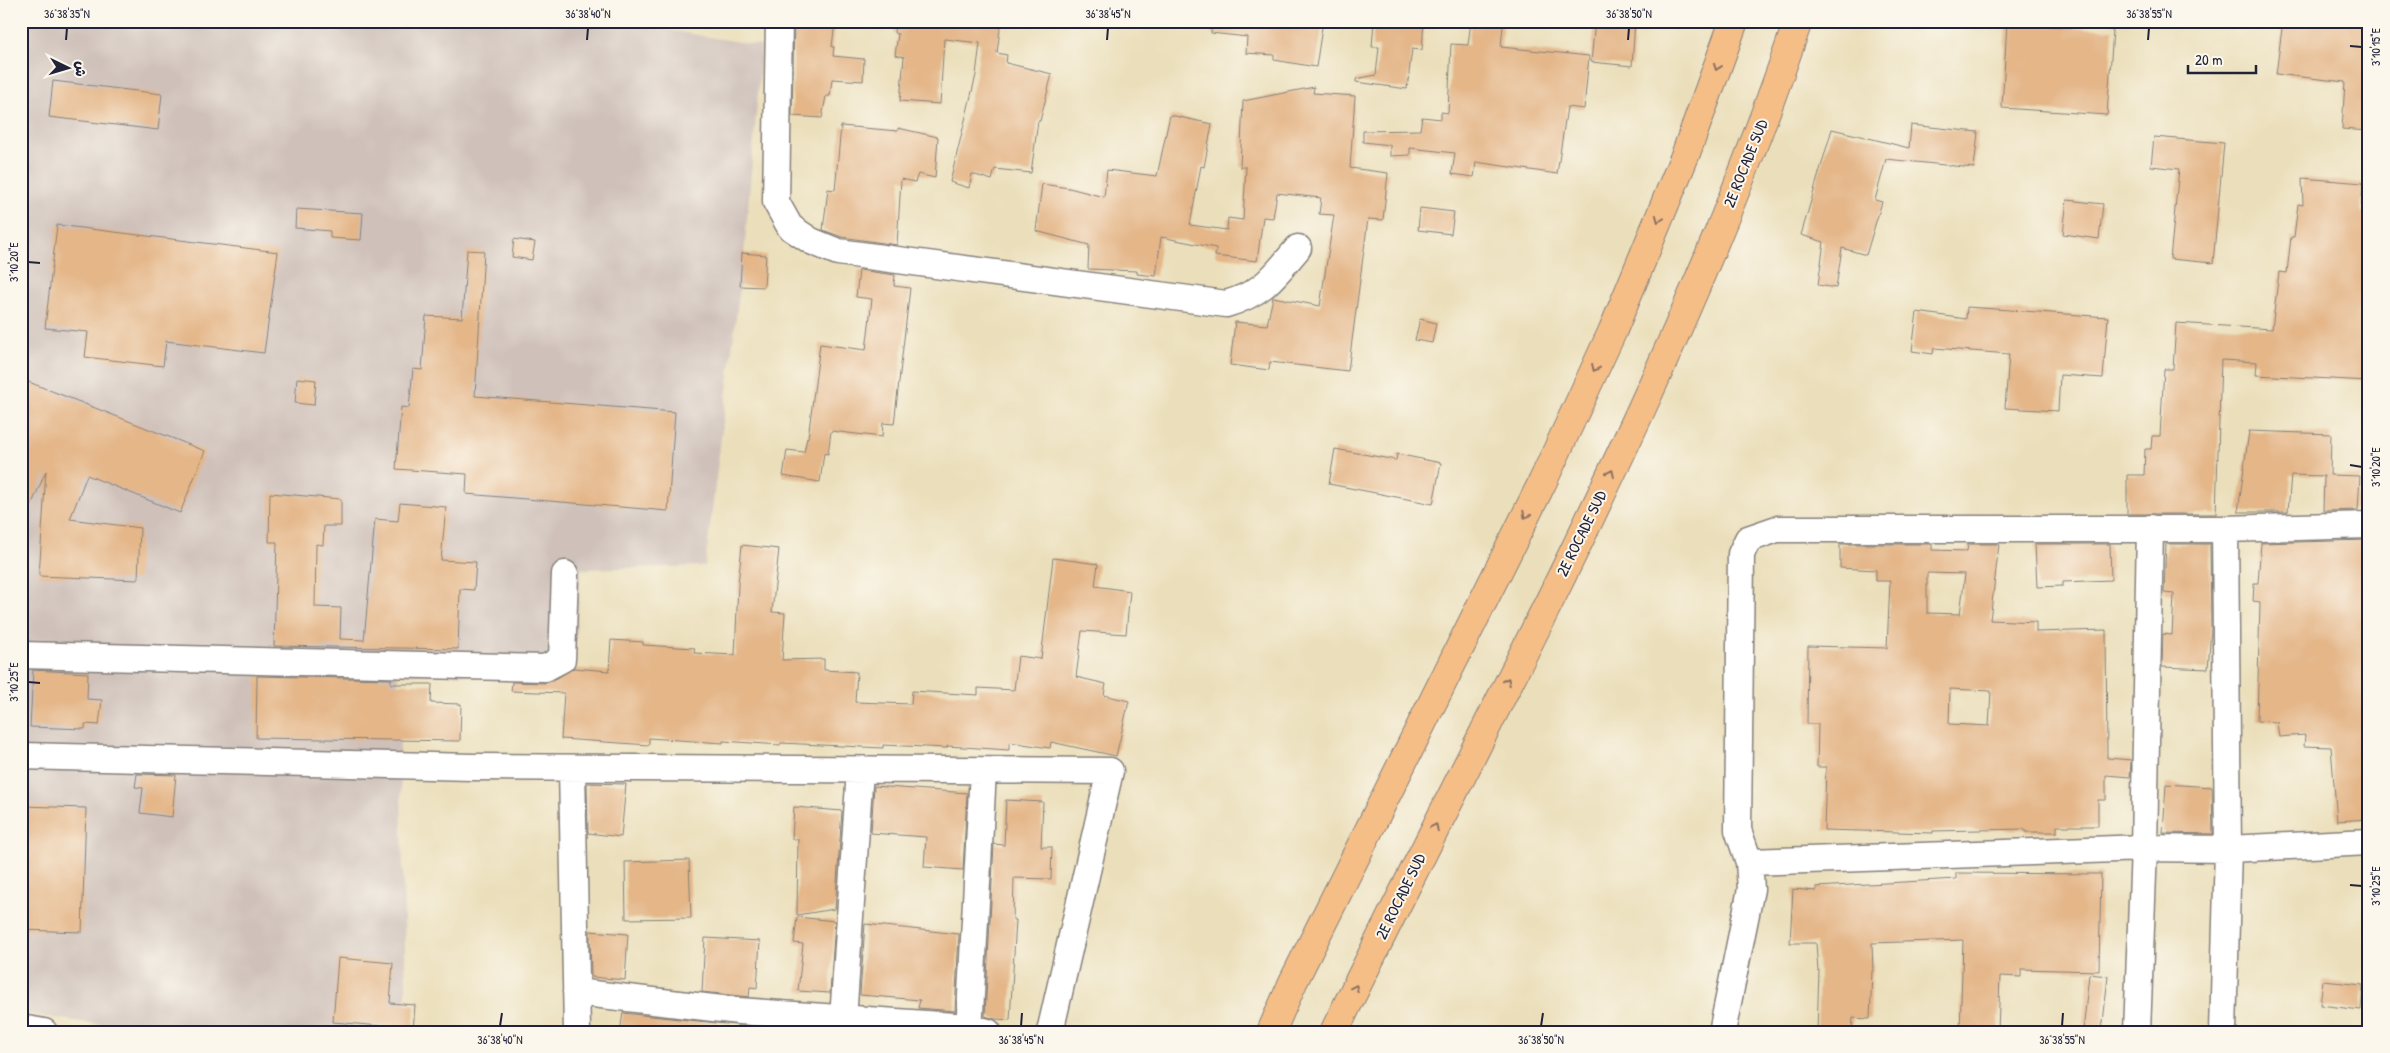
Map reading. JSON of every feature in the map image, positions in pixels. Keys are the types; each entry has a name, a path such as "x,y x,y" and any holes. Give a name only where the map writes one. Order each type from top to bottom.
{"highway":[{"path":"1272,1032 1293,982 1542,483 1613,330 1686,153 1734,21"},
{"name":"2E ROCADE SUD","path":"1334,1032 1596,503 1669,348 1756,136 1798,21"}],"street":[{"path":"779,21 776,202 790,227 811,241 838,252 1226,304 1248,297 1263,286 1298,248"},
{"path":"1722,1032 1751,889 1750,862 1738,830 1741,554 1748,539 1777,529 2225,529 2369,525"},
{"path":"2137,1032 2144,848 2150,528"},
{"path":"2224,1032 2228,849 2225,529"},
{"path":"21,656 545,668 562,659 564,574"},
{"path":"21,756 572,768 1110,772 1050,1032"},
{"path":"572,768 577,1032"},
{"path":"841,1026 860,770"},
{"path":"576,992 737,1022 975,1030 983,771"},
{"path":"1750,862 2144,848 2228,849 2369,842"},
{"path":"21,1028 44,1032"}],"shaded area":[{"path":"29,21 615,21 762,46 744,254 705,566 581,569 573,677 398,674 407,1032 151,1032 21,1013 21,32"}],"building":[{"path":"794,21 835,21 832,47 834,47 833,56 864,59 863,81 832,79 830,96 826,96 822,118 792,116"},
{"path":"895,21 1001,21 997,53 1007,55 1006,63 1052,74 1040,121 1038,121 1031,173 995,169 992,180 972,174 969,188 950,182 976,75 980,43 944,39 940,104 900,101 904,57 895,55 898,34 894,33"},
{"path":"1212,21 1323,21 1316,67 1274,60 1274,55 1246,53 1247,37 1211,33"},
{"path":"1374,21 1424,21 1422,50 1412,49 1407,89 1356,82 1356,79 1376,75 1379,47 1372,47"},
{"path":"1471,21 1503,25 1501,47 1589,56 1584,109 1567,107 1557,174 1476,162 1474,177 1452,174 1455,153 1410,148 1410,155 1390,156 1390,145 1363,142 1363,131 1420,130 1422,117 1441,119 1441,112 1448,113 1451,44 1468,45"},
{"path":"1595,21 1635,21 1632,66 1591,62"},
{"path":"2283,21 2363,21 2362,44 2369,45 2368,131 2342,129 2345,82 2276,74"},
{"path":"2007,23 2113,30 2107,115 2002,108"},
{"path":"53,81 162,94 158,130 49,117"},
{"path":"1314,87 1313,93 1355,96 1350,168 1388,173 1383,220 1368,219 1348,371 1270,362 1269,370 1230,365 1235,322 1267,325 1273,297 1320,306 1334,215 1319,214 1321,198 1277,193 1273,218 1263,217 1257,261 1215,256 1216,248 1161,237 1156,276 1137,274 1137,271 1088,269 1089,245 1036,231 1042,184 1069,188 1104,197 1107,170 1157,176 1170,115 1212,124 1204,167 1201,166 1190,225 1227,230 1228,218 1243,220 1246,167 1240,167 1243,101"},
{"path":"1911,125 1978,132 1974,168 1886,159 1875,200 1882,202 1866,255 1842,248 1836,288 1818,285 1824,242 1801,235 1832,129 1909,148"},
{"path":"841,126 898,131 898,128 938,137 935,178 918,174 915,182 901,179 897,245 842,237 823,230 828,189 835,190"},
{"path":"2154,137 2224,143 2213,263 2170,259 2179,169 2151,166"},
{"path":"2302,178 2363,183 2361,213 2369,214 2369,381 2256,375 2257,362 2221,360 2216,514 2127,514 2127,475 2144,475 2145,449 2151,449 2152,436 2160,436 2164,369 2173,369 2176,323 2272,329 2279,272 2287,273 2291,237 2294,237 2298,204 2303,205"},
{"path":"2067,200 2103,204 2099,239 2063,234"},
{"path":"1420,208 1454,212 1451,234 1418,230"},
{"path":"296,209 363,213 361,240 330,238 330,231 295,228"},
{"path":"57,225 278,252 264,353 166,341 163,366 85,357 88,332 45,328"},
{"path":"514,239 535,242 532,260 512,257"},
{"path":"467,250 484,251 475,396 675,412 668,511 466,494 467,474 396,469 401,407 409,408 413,369 422,370 426,316 462,318"},
{"path":"742,253 766,255 764,287 740,286"},
{"path":"859,270 895,275 894,286 910,288 894,424 883,423 882,437 831,431 828,454 824,453 820,482 783,476 787,450 804,452 808,438 820,344 866,350 872,299 856,297"},
{"path":"1967,307 2108,317 2103,378 2060,375 2058,411 2005,408 2009,354 1934,348 1933,354 1912,351 1917,312 1966,319"},
{"path":"1420,319 1436,323 1432,343 1415,340"},
{"path":"297,378 316,380 314,405 295,403"},
{"path":"21,379 205,451 180,513 87,475 70,519 140,528 138,580 39,576 46,471 21,529"},
{"path":"2249,431 2331,434 2330,475 2360,476 2358,510 2323,511 2324,476 2291,475 2288,512 2238,512"},
{"path":"1335,449 1396,460 1397,454 1441,463 1433,504 1329,484"},
{"path":"270,493 341,499 341,526 324,526 323,545 316,544 315,607 341,608 340,639 364,640 375,519 398,521 400,503 446,507 441,560 476,562 474,590 460,589 458,649 274,646 277,542 269,542"},
{"path":"2369,540 2369,647 2366,647 2364,685 2369,686 2369,819 2337,821 2331,747 2304,746 2305,735 2279,737 2277,722 2257,721 2260,602 2253,601 2254,583 2258,583 2261,543"},
{"path":"1840,544 1932,544 1932,550 1967,551 1968,544 1999,544 1990,620 2036,622 2036,632 2106,630 2107,758 2131,760 2130,777 2106,775 2106,800 2098,800 2098,826 2057,826 2057,832 2025,832 2025,829 1933,831 1933,833 1824,830 1826,767 1817,767 1818,724 1807,724 1808,646 1887,648 1890,581 1876,581 1876,570 1840,568","holes":["1927,573 1965,574 1960,614 1927,613","1950,689 1991,691 1989,726 1949,724"]},
{"path":"2035,544 2110,544 2111,580 2063,582 2063,586 2037,587"},
{"path":"2166,544 2210,544 2211,629 2208,669 2162,667 2163,634 2172,635 2174,594 2164,593"},
{"path":"742,545 779,549 772,612 785,613 782,660 824,659 824,670 857,672 855,702 911,704 912,691 978,695 978,688 1014,690 1018,656 1041,659 1053,558 1098,564 1095,586 1130,591 1126,634 1082,631 1076,677 1106,684 1104,695 1129,701 1116,756 1051,742 1050,748 1009,742 1009,750 947,746 947,748 883,745 883,748 781,743 780,745 649,738 649,745 561,739 564,693 511,691 512,682 545,683 574,668 609,671 611,640 643,642 643,645 695,648 694,653 735,655"},
{"path":"33,670 88,673 87,699 102,700 99,725 85,724 85,729 30,727"},
{"path":"257,676 391,679 391,684 432,684 431,703 461,704 460,741 256,738"},
{"path":"137,774 176,775 172,817 140,813 143,788 135,787"},
{"path":"587,783 626,784 621,837 588,833"},
{"path":"2166,784 2212,787 2213,834 2163,833"},
{"path":"874,786 967,793 963,870 924,867 926,837 871,833"},
{"path":"1006,800 1043,802 1041,847 1052,847 1051,879 1014,878 1013,920 1016,920 1010,1020 985,1016 994,844 1004,845"},
{"path":"21,806 86,808 82,932 21,930"},
{"path":"794,807 842,811 835,909 797,915 798,839 792,839"},
{"path":"689,860 691,918 626,919 625,862"},
{"path":"1956,873 2101,874 2099,971 2021,969 2021,977 2000,976 1998,1032 1960,1032 1963,940 1872,943 1873,971 1870,1019 1853,1018 1852,1032 1817,1032 1819,970 1816,943 1790,943 1793,889 1816,891 1816,887 1956,879"},
{"path":"797,917 835,921 830,993 798,991 803,944 794,943"},
{"path":"865,924 959,934 955,1011 918,1008 920,1000 860,995"},
{"path":"590,931 628,934 625,980 591,977"},
{"path":"705,938 760,941 757,988 750,987 749,997 702,992"},
{"path":"338,958 393,963 390,1003 415,1005 413,1031 393,1029 393,1027 333,1022"},
{"path":"2089,974 2108,976 2102,1032 2083,1032"},
{"path":"2323,981 2363,985 2361,1010 2320,1005"},
{"path":"623,1013 754,1027 754,1032 620,1032"}]}
